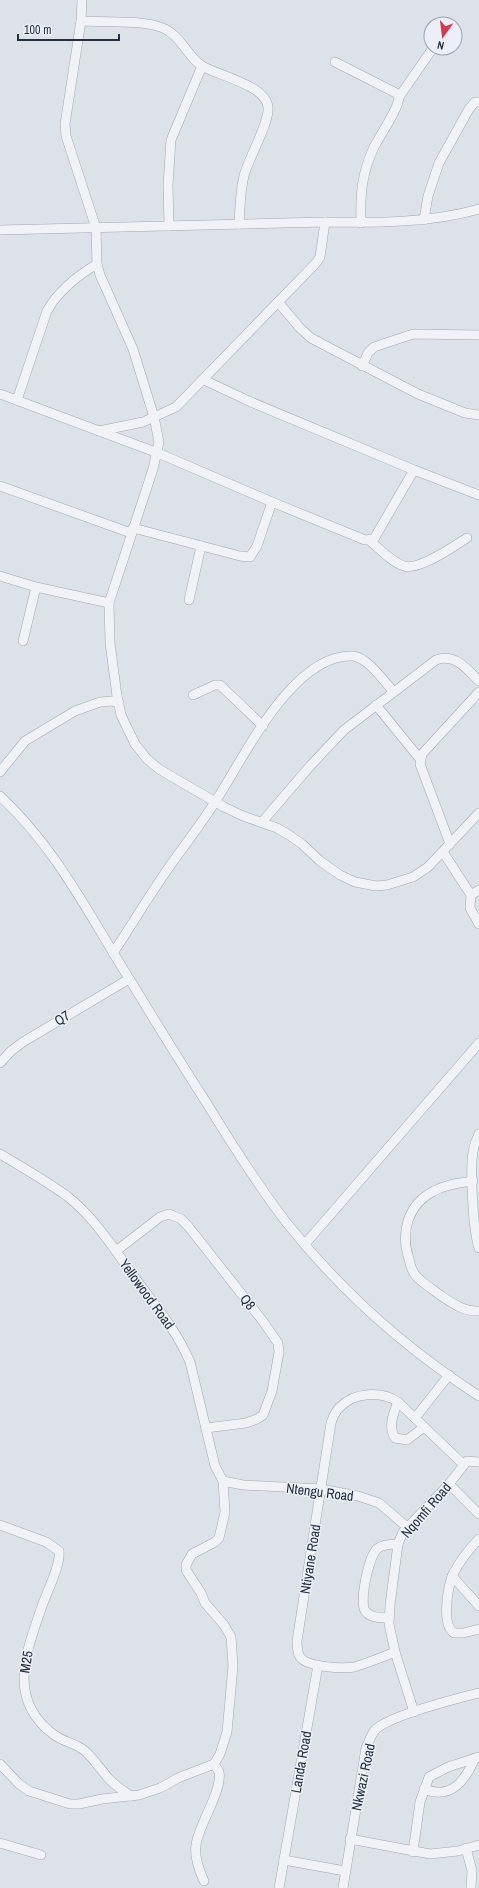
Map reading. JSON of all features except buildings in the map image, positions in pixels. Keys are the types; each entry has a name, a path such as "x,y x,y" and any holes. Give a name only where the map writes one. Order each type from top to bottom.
{"street":[{"path":"82,0 81,21 66,124 66,136 96,228 97,264 100,275 133,349 154,417 159,442 158,453 108,603 110,643 119,703 121,715 128,730 135,744 147,759 159,769 215,802 243,816 262,822 290,835 320,861 340,875 355,882 367,885 387,885 413,876 428,867 479,813"},
{"path":"81,21 135,23 162,27 182,42 202,66 254,89 264,98 268,105 267,116 244,176 239,224"},
{"path":"361,223 361,188 364,173 374,146 398,105 399,97 427,56"},
{"path":"335,62 396,92 399,97"},
{"path":"169,226 168,185 171,140 202,66"},
{"path":"424,220 428,196 439,163 469,109 475,102 479,102"},
{"path":"0,230 325,222 361,223 424,220 447,217 479,209"},
{"path":"99,431 130,426 176,407 300,280 320,257 325,222"},
{"path":"17,400 45,318 52,302 69,284 97,264"},
{"path":"278,302 291,318 311,338 362,366 455,410 479,415"},
{"path":"362,366 368,353 374,347 414,334 479,335"},
{"path":"204,380 251,402 414,470 479,494"},
{"path":"0,394 158,453 272,502 369,540 397,562 410,567 431,558 467,538"},
{"path":"369,540 375,537 414,470"},
{"path":"0,486 132,530 240,556 250,557 256,546 272,502"},
{"path":"189,600 201,546"},
{"path":"0,576 36,587 108,603"},
{"path":"23,641 36,587"},
{"path":"113,953 161,879 215,802 244,753 281,699 296,683 325,663 346,656 356,656 366,661 393,691"},
{"path":"262,822 311,765 344,730 393,691 436,660 443,657 457,660 479,681"},
{"path":"193,695 215,684 220,685 263,726"},
{"path":"450,844 420,764 420,759 422,754 479,692"},
{"path":"0,772 25,741 75,711 100,702 112,701 119,703"},
{"path":"376,705 420,759"},
{"path":"0,796 25,821 50,851 76,889 129,979 248,1167 286,1222 352,1296 405,1342 448,1375 479,1396"},
{"path":"443,852 475,892 470,908 479,924"},
{"name":"Q7","path":"0,1063 11,1051 23,1042 129,979"},
{"path":"306,1244 479,1043"},
{"path":"479,1134 473,1152 475,1225 479,1248"},
{"name":"Yellowood Road","path":"0,1154 66,1196 80,1208 116,1252 172,1328 184,1347 190,1362 215,1466 223,1482"},
{"path":"473,1181 442,1187 424,1198 414,1208 408,1218 405,1240 407,1254 416,1275 451,1302 464,1309 479,1311"},
{"name":"Q8","path":"116,1252 160,1217 169,1214 181,1219 262,1320 278,1343 279,1352 275,1377 267,1406 263,1414 246,1423 206,1428"},
{"path":"415,1418 448,1375"},
{"name":"Ntiyane Road","path":"395,1652 352,1667 342,1668 318,1665 304,1660 298,1653 297,1641 331,1423 338,1409 347,1402 361,1396 380,1394 398,1402"},
{"path":"424,1427 407,1440 395,1438 392,1429 392,1421 398,1402 464,1464 467,1461 479,1462"},
{"name":"Nqomfi Road","path":"414,1712 390,1633 389,1618 398,1544 407,1527 449,1484 464,1464"},
{"path":"1,1766 24,1788 70,1804 79,1804 102,1799 131,1796 160,1788 178,1778 214,1764 220,1754 227,1732 233,1666 231,1637 224,1625 205,1603 201,1593 186,1570 186,1565 192,1554 215,1542 219,1538 225,1512 223,1482"},
{"name":"Ntengu Road","path":"223,1482 243,1485 321,1489 358,1496 379,1502 407,1527"},
{"path":"449,1484 479,1514"},
{"name":"M25","path":"0,1525 46,1542 59,1551 59,1561 42,1606 24,1663 24,1687 31,1708 38,1719 53,1734 85,1751 110,1780 131,1796"},
{"path":"479,1539 458,1565 452,1576 446,1612 451,1631 457,1633 479,1629"},
{"path":"389,1618 380,1618 366,1613 363,1609 363,1601 369,1566 374,1554 380,1547 398,1544"},
{"path":"452,1576 479,1606"},
{"name":"Landa Road","path":"279,1888 318,1665"},
{"name":"Nkwazi Road","path":"343,1888 366,1748 375,1730 383,1724 414,1712 479,1693"},
{"path":"413,1852 420,1802 429,1777 435,1772 477,1758"},
{"path":"424,1788 440,1792 453,1789 466,1776 477,1758"},
{"path":"204,1881 198,1865 195,1846 214,1799 219,1772 214,1764"},
{"path":"350,1839 430,1854 466,1848 479,1844"},
{"path":"0,1843 41,1855"},
{"path":"466,1848 472,1871 471,1888"},
{"path":"284,1860 345,1871"}]}
